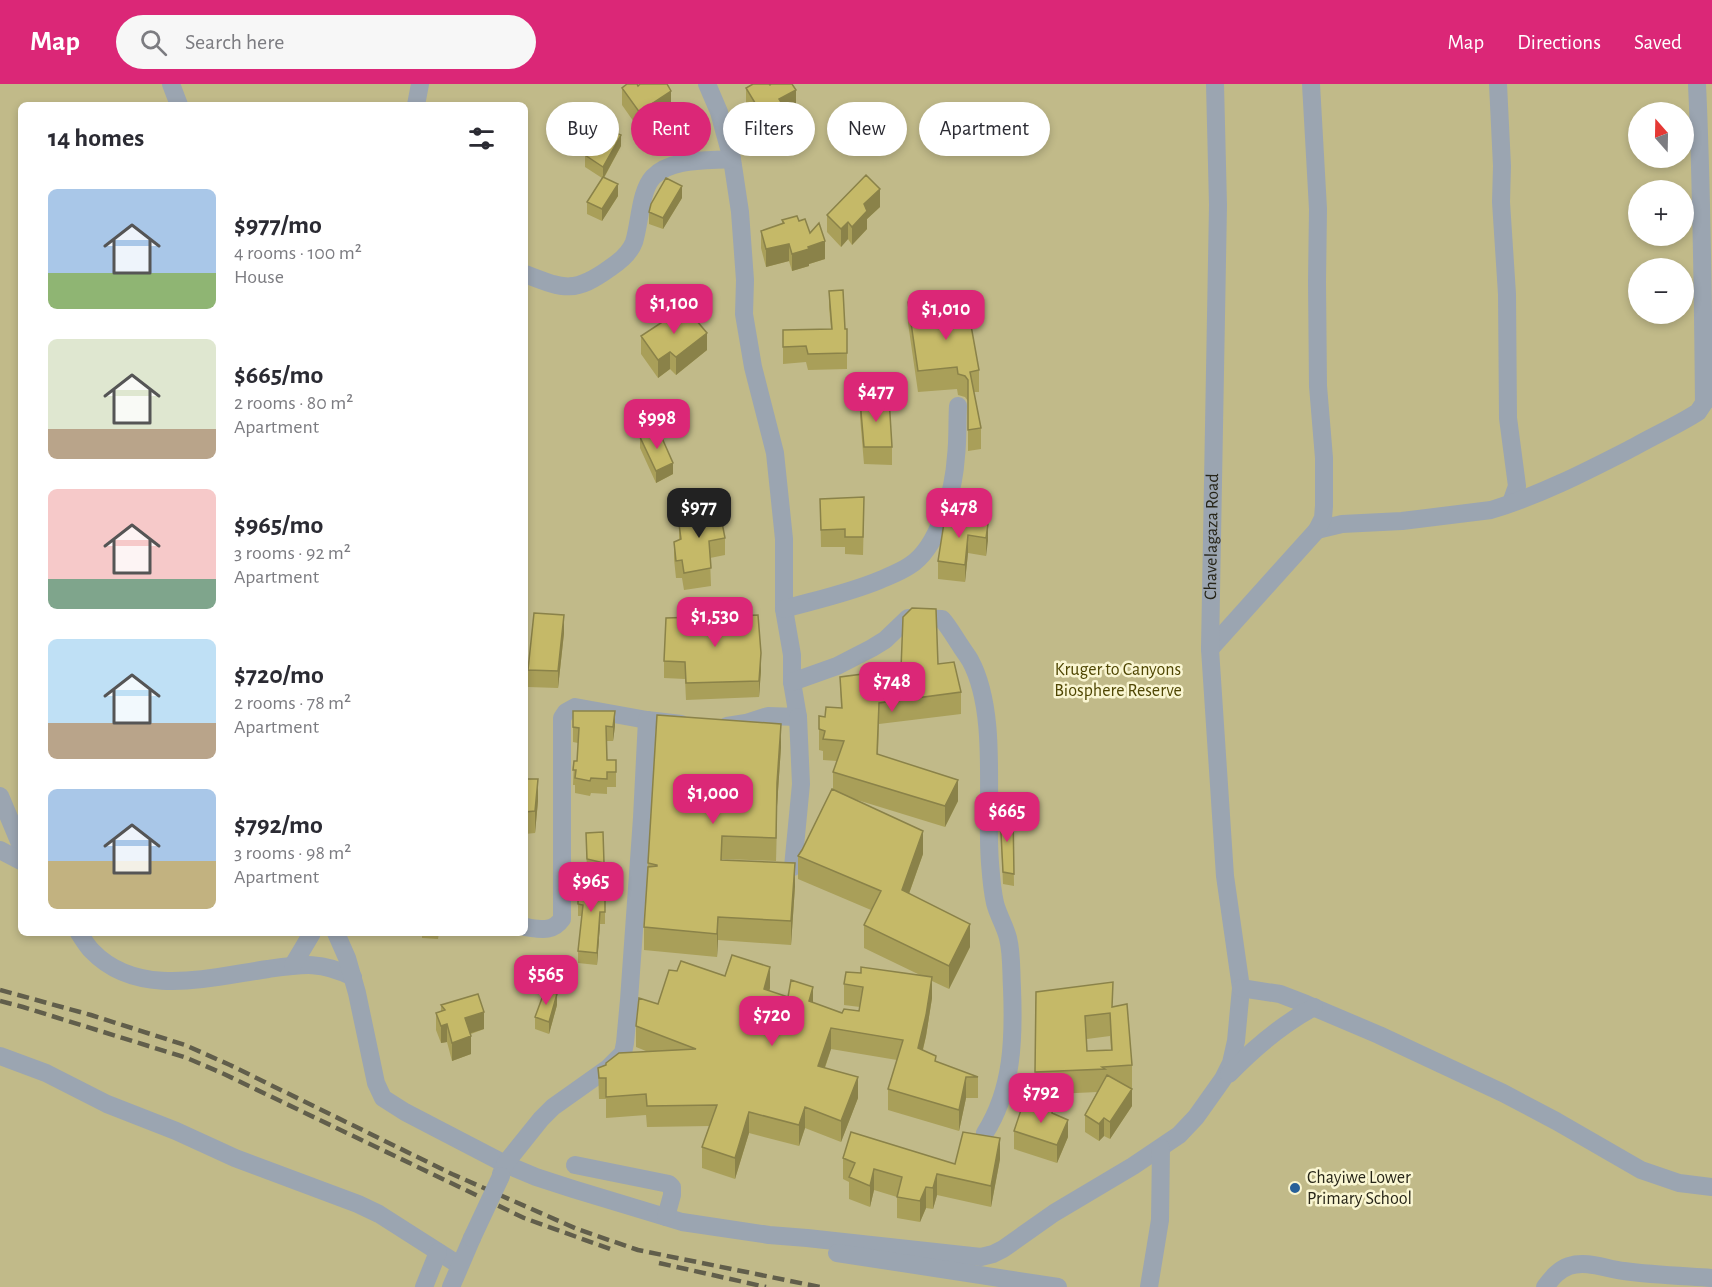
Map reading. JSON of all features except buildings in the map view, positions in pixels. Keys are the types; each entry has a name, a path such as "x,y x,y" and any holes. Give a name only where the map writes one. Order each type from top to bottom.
{"street":[{"path":"171,84 178,102"},
{"path":"417,102 420,84"},
{"path":"706,84 719,112 732,159 740,212 745,280 744,314 753,367 775,453 780,483 784,539 784,609 792,655 792,682 798,717 801,784 793,867"},
{"name":"Chavelagaza Road","path":"1215,84 1218,205 1210,649 1225,876 1241,988 1236,1041 1231,1063 1223,1079"},
{"path":"1210,649 1317,530 1323,518 1324,477 1318,386 1318,209 1311,84"},
{"path":"1498,84 1502,166 1501,202 1507,294 1509,418 1517,486 1511,503"},
{"path":"1317,530 1342,524 1402,521 1491,510 1580,475 1698,412 1704,403 1704,371 1702,190 1697,84"},
{"path":"528,275 561,286 572,287 586,284 619,262 634,243 646,191 652,177 675,164 732,159"},
{"path":"784,609 855,590 910,566 929,547 950,492 956,458 958,406"},
{"path":"792,682 837,666 872,648 885,640 908,618 942,619 970,660 985,704 990,860 996,905 1010,951 1013,1018 1011,1060 1004,1091 995,1118 985,1133"},
{"path":"528,927 550,929 562,919 562,718 564,715 575,708 647,720 717,727 747,723 768,716 798,717"},
{"path":"451,1287 503,1170 541,1119 553,1107 608,1068 622,1053 629,1000 647,720"},
{"path":"0,796 18,839"},
{"path":"0,850 18,859"},
{"path":"80,936 93,951 111,966 144,979 197,980 293,965 327,966 353,978"},
{"path":"293,965 310,936"},
{"path":"337,936 353,978 376,1083 383,1098 503,1170 536,1177 666,1217 722,1229 969,1257 987,1256 1003,1249 1054,1213 1179,1135 1196,1117 1223,1079 1262,1041 1286,1023 1314,1007"},
{"path":"1241,988 1280,994 1389,1040 1556,1121 1641,1170 1679,1183 1712,1187"},
{"path":"0,1056 46,1073 107,1104 176,1131 235,1158 358,1204 379,1214 459,1265"},
{"path":"1149,1287 1160,1220 1161,1148"},
{"path":"575,1165 669,1184 672,1187 672,1195 666,1217"},
{"path":"769,1235 819,1250 1058,1287"},
{"path":"424,1287 438,1252"},
{"path":"1545,1287 1562,1269 1570,1265 1584,1264 1624,1271 1712,1278"}],"green space":[{"name":"Kruger to Canyons Biosphere Reserve","path":"0,84 1712,84 1712,1287 0,1287"}],"railway":[{"path":"0,990 91,1015 185,1045 452,1174 577,1229 638,1250 820,1287"},
{"path":"0,1001 187,1058 524,1218 613,1250"},
{"path":"659,1263 766,1287"}],"place":[{"name":"Chayiwe Lower Primary School","path":"1295,1188"}]}
